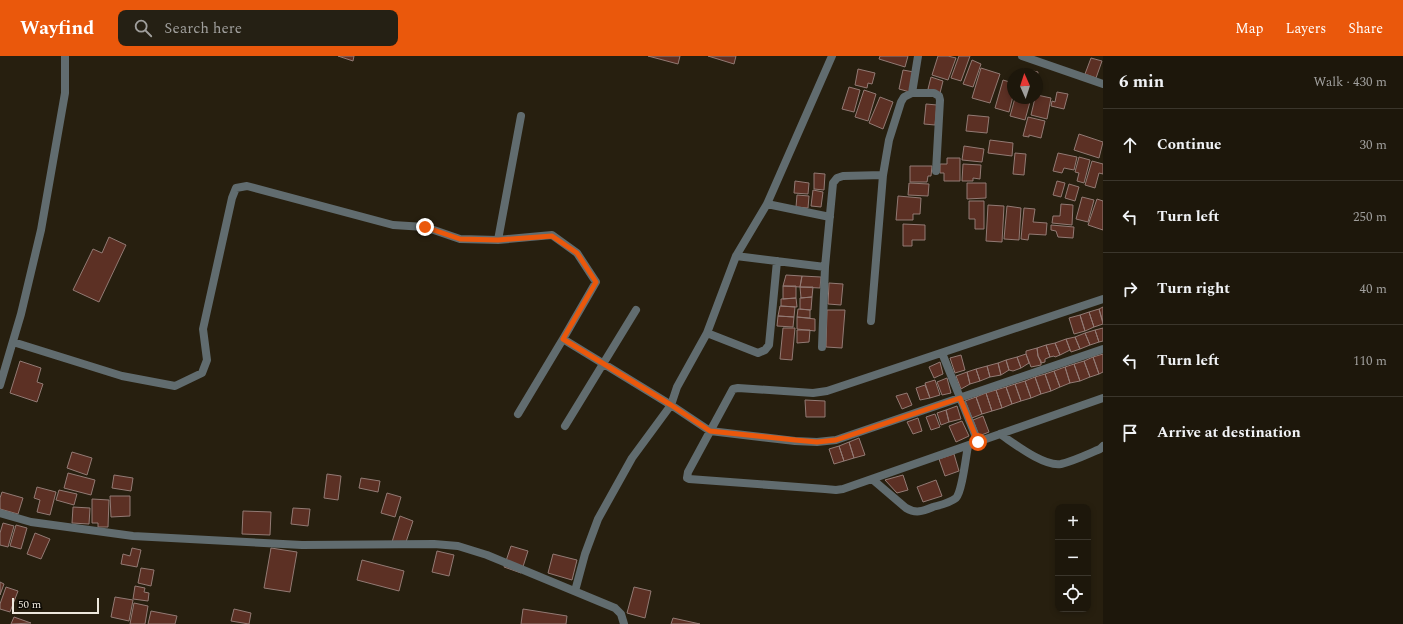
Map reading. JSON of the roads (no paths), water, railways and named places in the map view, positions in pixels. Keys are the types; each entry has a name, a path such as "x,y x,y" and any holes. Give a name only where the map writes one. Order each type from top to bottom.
{"street":[{"path":"0,385 17,329 42,230 65,94 66,56"},
{"path":"575,591 585,554 598,518 632,458 671,405 677,387 707,333 736,256 767,204 832,56"},
{"path":"912,94 918,56"},
{"path":"1022,56 1103,84"},
{"path":"871,321 883,175 889,140 901,102 904,97 912,94 934,93 939,96 936,171"},
{"path":"498,240 521,116"},
{"path":"822,347 825,267 833,183 837,178 843,176 883,175"},
{"path":"13,342 122,376 175,386 202,373 207,360 203,329 232,198 236,188 247,186 393,225 425,227 460,239 498,240 552,236 577,253 596,282 518,414"},
{"path":"767,204 830,217"},
{"path":"736,256 825,267"},
{"path":"707,333 758,353 766,350 769,345 777,261"},
{"path":"1103,299 838,388 822,392 735,388 688,472 687,478 836,490 968,446 1103,398"},
{"path":"565,426 636,310"},
{"path":"563,339 671,405 710,431 827,442 1103,349"},
{"path":"942,353 978,442"},
{"path":"1000,434 1041,460 1056,464 1100,449 1103,446"},
{"path":"872,479 912,512 924,511 951,501 958,494 968,446"},
{"path":"0,513 31,522 133,536 302,545 434,544 458,546 487,555 615,608 621,614 624,624"}]}
